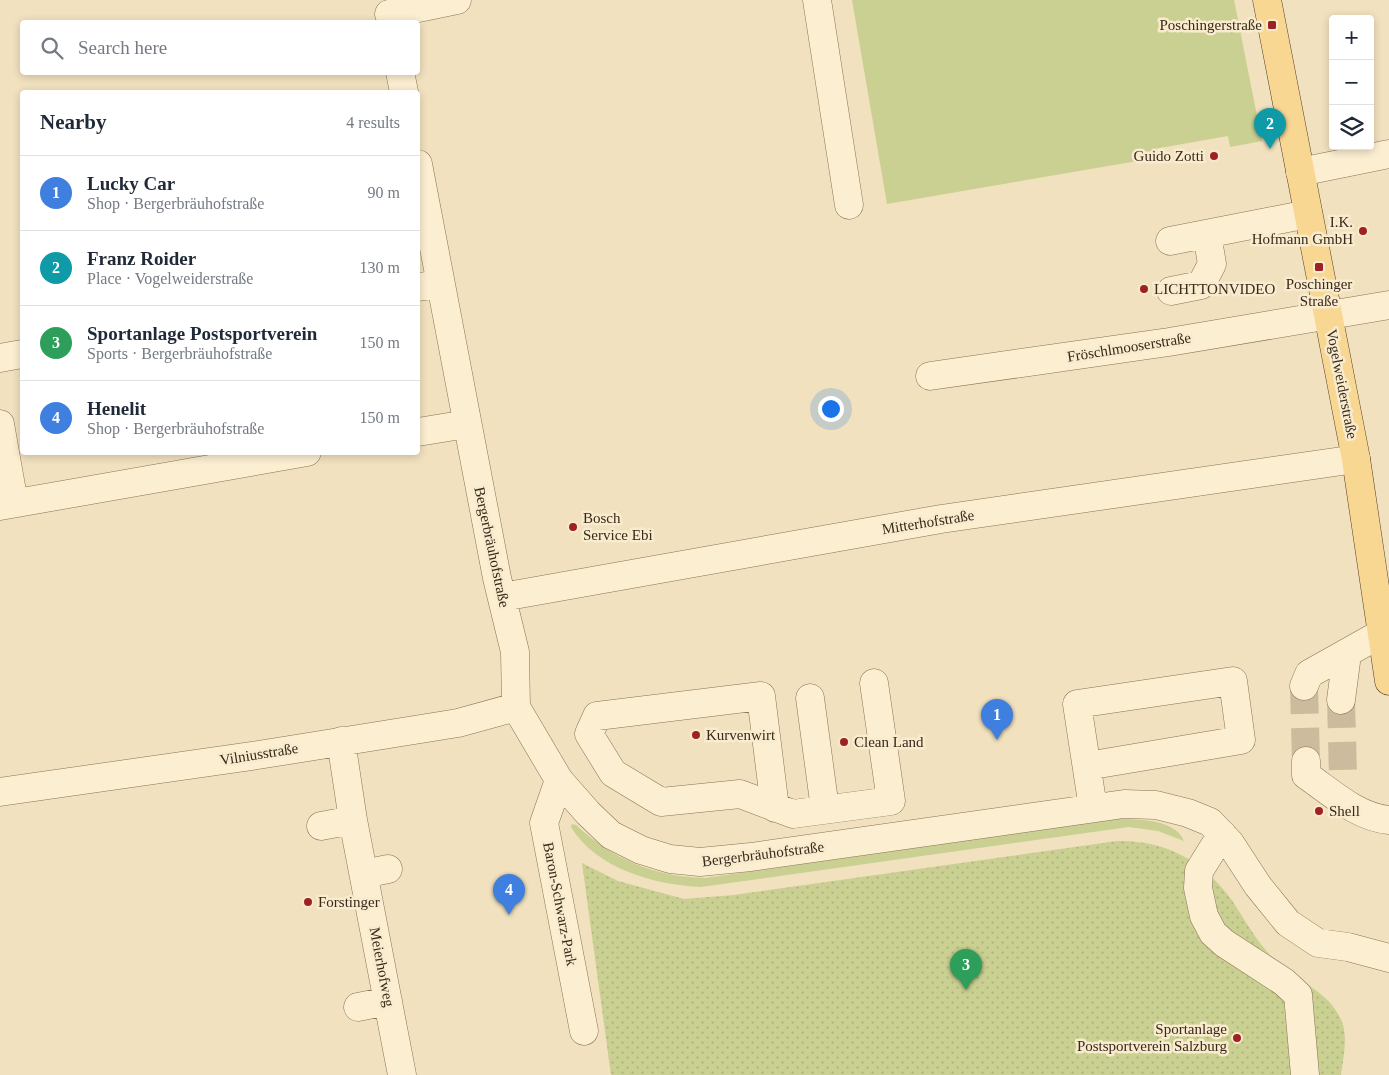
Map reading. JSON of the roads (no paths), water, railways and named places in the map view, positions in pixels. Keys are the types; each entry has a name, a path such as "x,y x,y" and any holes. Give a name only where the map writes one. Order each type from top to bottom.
{"main road":[{"name":"Vogelweiderstraße","path":"1267,0 1356,459 1381,567 1385,646 1389,681"}],"street":[{"path":"389,12 457,0"},
{"path":"818,0 849,204"},
{"path":"401,75 404,90"},
{"path":"1300,172 1389,154"},
{"name":"Bergerbräuhofstraße","path":"420,186 429,286 468,424 502,597 515,652 516,707 559,780 588,813 611,835 641,850 670,859 700,862 1124,804 1156,805 1210,822 1222,834 1288,923 1318,943 1348,947 1389,958"},
{"path":"1170,241 1308,214"},
{"path":"1171,291 1201,285 1212,264 1207,234"},
{"name":"Fröschlmooserstraße","path":"930,376 1169,342 1389,305"},
{"path":"0,358 20,354"},
{"path":"420,432 468,424"},
{"path":"8,427 7,505 205,462 276,455"},
{"name":"Mitterhofstraße","path":"502,597 941,519 1356,459"},
{"path":"1347,654 1323,693 1309,674 1347,654 1385,646"},
{"path":"1087,766 1241,740 1233,681 1077,704 1093,808"},
{"path":"798,850 784,811 761,696 597,716 589,734 613,773 661,802 740,794 784,811 825,809 891,801 874,683"},
{"path":"810,698 825,809"},
{"name":"Vilniusstraße","path":"0,792 258,755 458,723 516,707"},
{"name":"Meierhofweg","path":"341,741 353,820 376,872 388,1001 402,1075"},
{"name":"Baron-Schwarz-Park","path":"559,780 544,823 584,1031"},
{"path":"1329,780 1378,819 1389,820"},
{"path":"321,826 353,820"},
{"path":"1222,834 1199,871 1198,888 1204,916 1213,933 1224,943 1284,982 1298,994 1305,1075"},
{"path":"358,1006 388,1001"}],"tunnel":[{"path":"1304,686 1306,761"},
{"path":"1341,700 1343,776"}],"place":[{"name":"Poschingerstraße","path":"1272,25"},
{"name":"Franz Roider","path":"1270,149"},
{"name":"Guido Zotti","path":"1214,156"},
{"name":"I.K. Hofmann GmbH","path":"1363,231"},
{"name":"Poschinger Straße","path":"1319,267"},
{"name":"LICHTTONVIDEO","path":"1144,289"},
{"name":"Bosch Service Ebi","path":"573,527"},
{"name":"Kurvenwirt","path":"696,735"},
{"name":"Lucky Car","path":"997,740"},
{"name":"Clean Land","path":"844,742"},
{"name":"Shell","path":"1319,811"},
{"name":"Forstinger","path":"308,902"},
{"name":"Henelit","path":"509,915"},
{"name":"Sportanlage Postsportverein","path":"966,990"},
{"name":"Sportanlage Postsportverein Salzburg","path":"1237,1038"}]}
